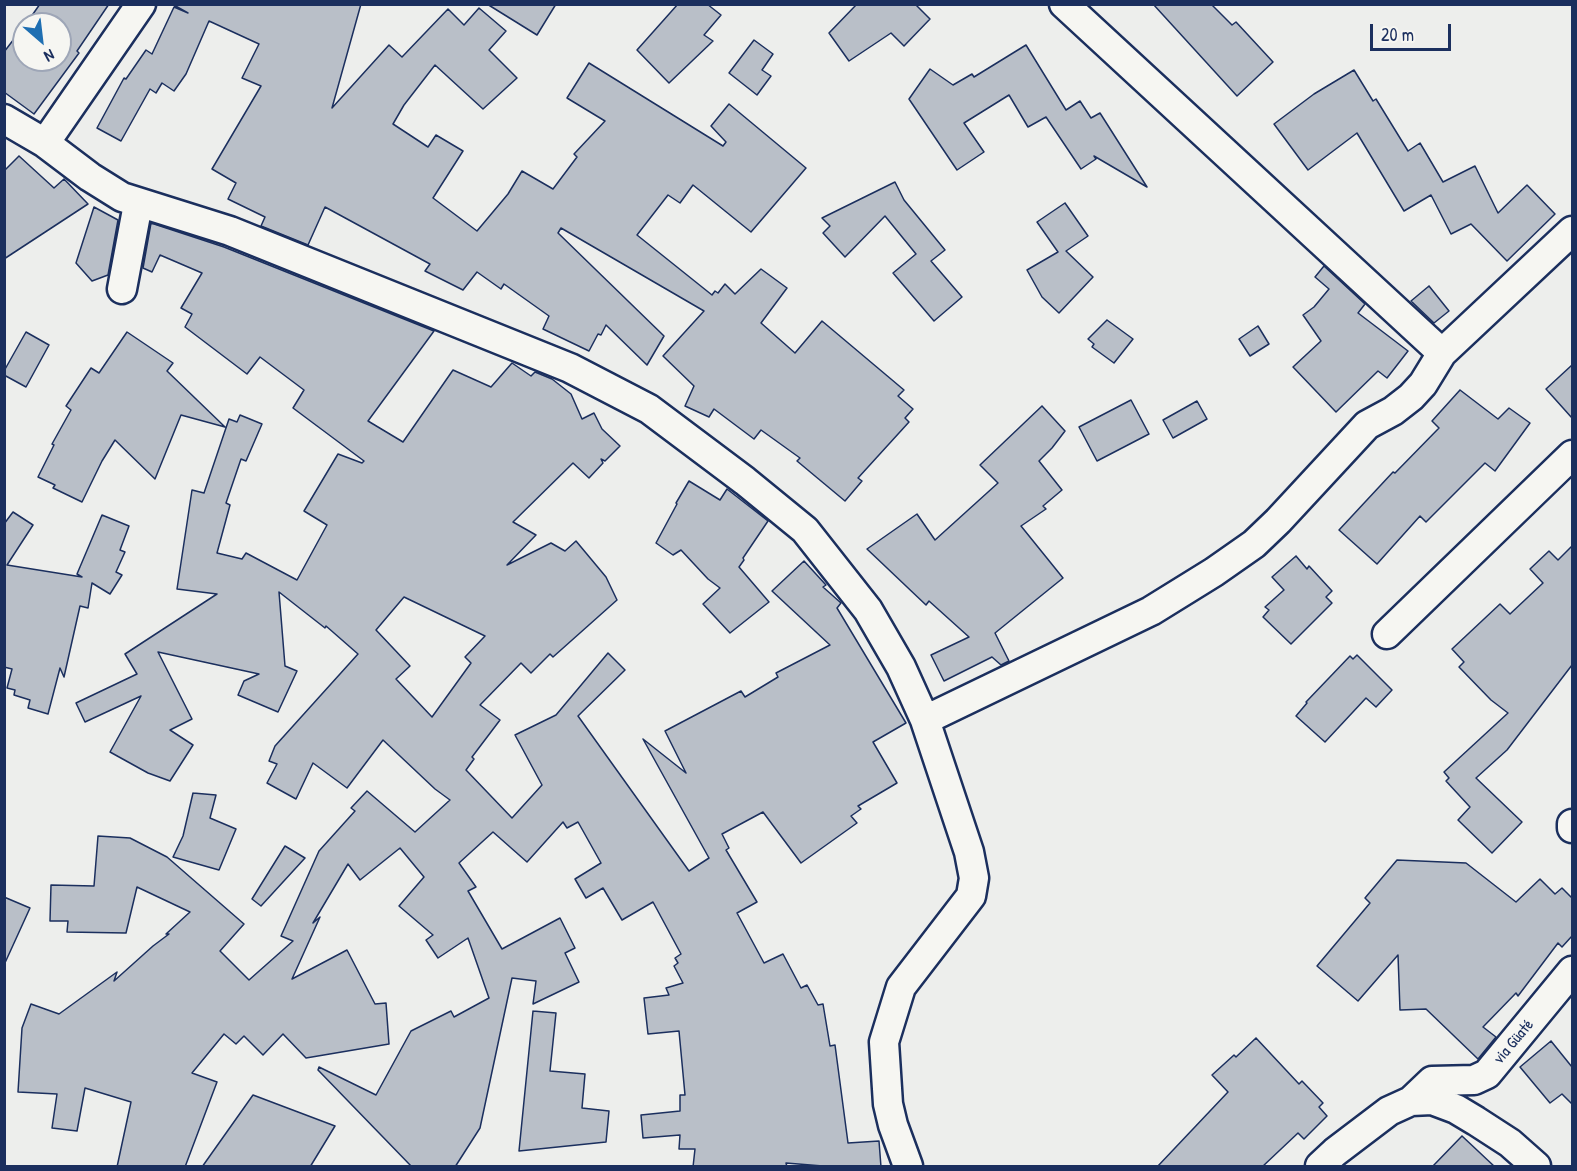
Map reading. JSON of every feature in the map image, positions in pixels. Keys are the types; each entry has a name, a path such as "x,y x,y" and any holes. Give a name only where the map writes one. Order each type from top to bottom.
{"street":[{"path":"45,143 141,4"},
{"path":"1064,4 1442,353"},
{"path":"4,119 45,143 122,198 230,231 570,368 649,409 745,481 805,530 868,610 901,667 925,720 969,852 974,878 971,896 901,987 884,1042 888,1104 908,1167"},
{"path":"122,289 138,204"},
{"path":"925,720 1150,611 1214,572 1254,544 1295,504 1367,425 1393,411 1411,397 1424,384 1442,353 1572,231"},
{"path":"1388,634 1572,454"},
{"name":"via Güaté","path":"1412,1101 1432,1081 1474,1080 1487,1074 1571,975"},
{"path":"1320,1167 1335,1152 1389,1111 1412,1101 1432,1100 1456,1109 1510,1143 1536,1167"}],"building":[{"path":"40,4 109,4 77,51 79,53 72,62 72,12 34,12"},
{"path":"172,4 361,4 332,108 389,45 402,57 448,9 464,25 479,8 506,31 489,50 517,78 483,109 435,65 404,105 393,124 428,147 436,135 463,151 433,198 477,231 508,194 522,171 553,189 577,157 574,154 605,121 567,98 589,63 723,146 726,142 711,126 729,104 806,168 751,232 693,185 680,203 668,195 637,235 712,295 715,291 718,293 725,284 735,294 761,269 787,288 761,323 795,353 822,321 904,390 898,396 913,409 905,418 909,422 858,478 862,481 845,501 797,461 800,458 761,430 754,439 714,409 709,417 685,406 694,386 663,356 704,311 561,228 558,233 664,336 647,365 606,325 589,351 543,329 549,316 504,284 501,289 477,272 463,290 425,271 430,264 325,207 308,245 261,226 265,217 228,199 236,183 212,169 261,86 242,78 259,44 209,21 186,74 174,91 162,83 156,93 150,89 121,141 97,128 124,78 126,79 146,50 152,54 174,7 188,13"},
{"path":"487,4 556,4 537,35"},
{"path":"678,4 707,4 721,15 704,35 713,41 669,83 637,50"},
{"path":"857,4 915,4 930,19 904,46 891,33 849,61 829,33"},
{"path":"1153,4 1211,4 1232,25 1236,22 1273,62 1237,96"},
{"path":"754,40 773,54 762,70 771,76 757,95 729,73"},
{"path":"12,42 12,72 65,72 34,114 4,92 4,52"},
{"path":"1026,45 1066,110 1080,101 1091,118 1100,113 1147,187 1094,156 1096,159 1081,169 1046,117 1028,127 1009,95 964,123 984,152 957,170 909,99 930,69 953,85 972,74 974,77"},
{"path":"1354,70 1373,101 1376,99 1408,151 1420,143 1443,182 1475,166 1498,213 1527,185 1555,214 1507,261 1471,224 1451,234 1431,195 1404,211 1357,133 1308,170 1274,124 1314,94"},
{"path":"19,156 54,188 64,179 88,204 4,259 4,171"},
{"path":"895,182 904,200 945,250 931,261 962,297 934,321 893,273 916,254 885,216 845,257 823,233 830,226 822,218"},
{"path":"1065,203 1088,236 1066,251 1093,277 1059,313 1042,297 1027,270 1058,252 1037,222"},
{"path":"94,207 118,220 108,275 92,281 76,263"},
{"path":"151,223 224,247 434,331 368,421 403,442 453,370 491,387 512,363 531,376 535,372 552,379 571,394 582,419 594,413 602,429 620,446 605,461 601,459 603,463 589,478 573,463 513,522 536,535 507,565 551,543 565,551 576,541 606,577 617,600 553,657 550,654 531,673 521,663 480,705 500,720 472,757 474,759 466,770 512,818 542,785 515,735 556,715 608,653 625,670 578,716 689,871 709,858 643,739 686,773 665,731 741,691 745,697 778,677 776,673 830,645 772,591 804,561 826,585 823,587 841,603 837,608 906,723 873,742 897,783 858,806 861,809 851,816 857,823 801,863 763,812 722,834 729,848 726,850 757,902 737,913 764,963 783,954 801,988 807,985 818,1005 823,1004 830,1046 835,1045 848,1143 879,1141 881,1167 835,1167 786,1163 787,1167 693,1167 695,1149 679,1149 680,1135 643,1138 641,1115 680,1111 680,1095 685,1095 679,1031 648,1034 644,998 669,995 666,988 683,983 674,966 678,963 675,958 681,954 653,902 622,920 603,888 586,898 575,879 601,863 578,822 567,828 563,822 527,862 493,832 459,863 476,887 468,891 502,949 560,918 575,948 565,953 579,982 533,1004 536,981 512,978 480,1128 455,1167 412,1167 318,1070 319,1067 376,1095 411,1031 451,1011 454,1017 489,998 468,938 438,958 426,940 433,935 399,906 424,877 400,848 360,880 348,864 313,923 320,917 292,979 347,950 375,1004 386,1003 389,1044 306,1058 283,1034 263,1055 244,1036 236,1044 224,1034 192,1073 217,1082 185,1167 117,1167 131,1102 85,1088 77,1131 52,1128 57,1094 18,1092 22,1028 31,1004 59,1014 117,972 114,981 169,934 166,934 190,912 137,887 126,933 67,932 68,921 50,921 51,885 94,886 98,836 130,838 167,857 244,924 220,951 249,980 293,941 281,936 319,851 355,811 351,808 367,791 415,832 450,800 435,789 383,740 347,788 313,763 296,799 267,783 277,764 269,761 275,746 358,654 326,626 325,628 279,592 285,666 297,671 278,712 238,695 244,681 259,674 158,652 192,719 170,730 193,745 170,781 148,773 110,752 141,696 85,722 76,703 137,674 125,654 217,594 177,589 192,490 204,493 229,419 237,422 240,415 262,424 246,461 241,459 226,503 230,505 217,553 242,559 246,553 297,580 327,525 304,511 338,454 362,463 364,461 293,408 304,390 260,357 247,374 185,327 192,314 181,308 202,273 160,255 152,272 143,268","holes":["404,597 485,636 465,657 471,663 432,717 396,679 410,666 376,630"]},
{"path":"1324,266 1365,304 1358,313 1408,351 1387,378 1378,371 1336,412 1293,367 1321,341 1303,315 1314,307 1329,289 1315,277"},
{"path":"1429,286 1449,311 1434,323 1411,301"},
{"path":"1107,320 1133,339 1114,363 1092,347 1094,344 1088,339"},
{"path":"1258,326 1269,344 1250,356 1239,339"},
{"path":"26,332 49,345 26,387 4,375 4,371"},
{"path":"127,332 173,363 167,371 225,427 181,415 155,479 115,440 82,502 53,488 55,485 38,477 54,445 52,444 71,410 66,406 91,368 99,373"},
{"path":"1572,365 1572,418 1546,389"},
{"path":"1460,390 1498,419 1509,408 1530,423 1495,471 1485,463 1426,522 1420,516 1377,564 1339,530 1393,472 1395,473 1439,428 1432,421"},
{"path":"1131,400 1149,434 1097,461 1079,427"},
{"path":"1197,401 1207,419 1173,438 1163,420"},
{"path":"1042,406 1065,431 1039,461 1062,490 1043,506 1046,509 1021,526 1063,578 995,633 1009,661 1001,665 992,657 944,681 931,655 969,637 929,601 926,605 867,549 917,514 935,540 998,483 980,465"},
{"path":"689,481 720,500 727,489 768,521 739,567 769,602 730,633 703,604 720,588 708,579 681,550 673,555 656,543"},
{"path":"13,512 33,525 7,565 82,577 77,574 102,515 129,526 120,550 125,552 116,572 122,575 110,594 92,583 88,608 80,606 64,677 60,668 48,714 28,708 30,700 14,695 15,690 7,688 12,669 4,667 4,524"},
{"path":"1572,546 1572,665 1507,750 1476,778 1522,822 1492,853 1458,820 1470,807 1446,781 1449,778 1444,772 1508,713 1491,700 1459,667 1464,662 1452,649 1500,604 1510,614 1543,583 1530,569 1549,551 1558,560"},
{"path":"1296,556 1307,569 1309,566 1332,591 1326,597 1332,603 1291,644 1263,617 1269,610 1265,607 1284,590 1272,577"},
{"path":"1357,655 1392,690 1376,707 1366,698 1325,742 1296,716 1306,702 1350,656 1353,659"},
{"path":"193,793 216,795 210,818 236,829 219,870 173,857 183,836"},
{"path":"285,846 305,858 261,906 252,899"},
{"path":"1397,860 1466,863 1516,902 1540,879 1555,894 1562,888 1572,898 1572,936 1562,947 1558,943 1518,996 1516,993 1483,1027 1496,1037 1478,1059 1426,1009 1400,1010 1398,955 1358,1001 1317,966 1370,903 1365,898"},
{"path":"4,897 30,908 4,965"},
{"path":"533,1011 556,1013 550,1071 585,1074 582,1108 609,1111 606,1142 519,1151"},
{"path":"1256,1038 1299,1084 1302,1081 1323,1103 1319,1107 1327,1116 1304,1139 1298,1133 1262,1167 1157,1167 1228,1092 1212,1075"},
{"path":"1551,1041 1572,1067 1572,1104 1562,1094 1550,1103 1520,1067"},
{"path":"253,1095 335,1126 310,1167 202,1167"},
{"path":"1462,1136 1495,1167 1432,1167"}]}
